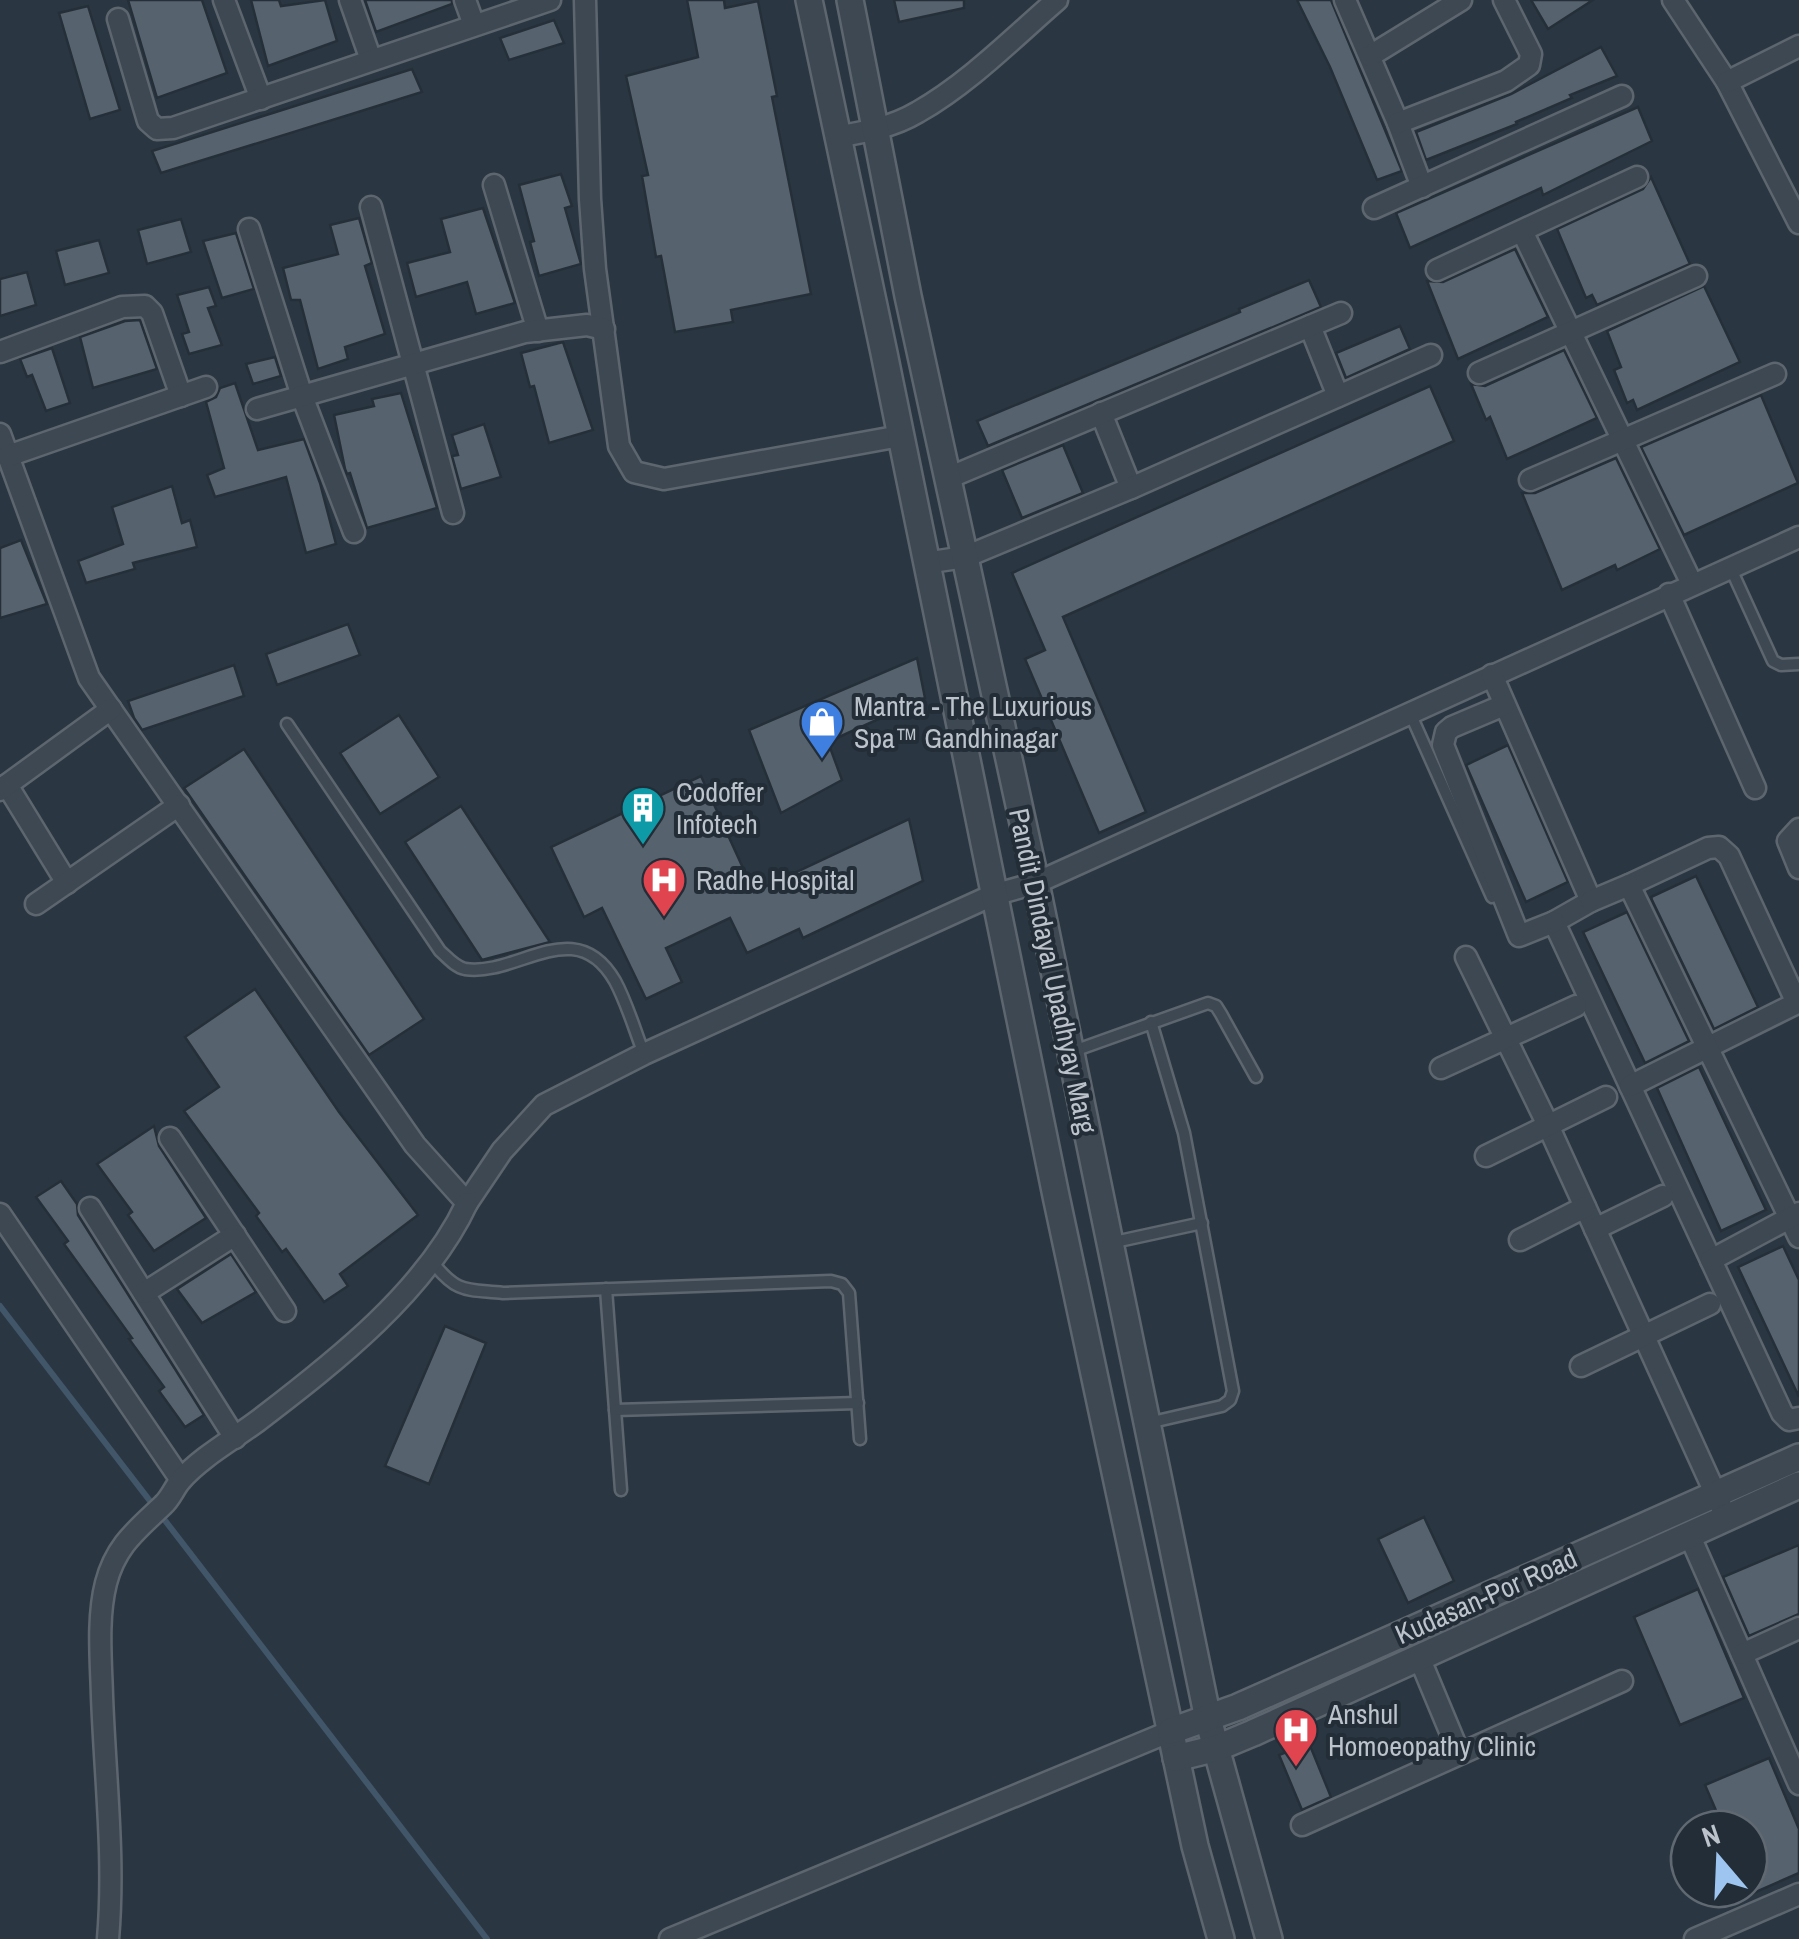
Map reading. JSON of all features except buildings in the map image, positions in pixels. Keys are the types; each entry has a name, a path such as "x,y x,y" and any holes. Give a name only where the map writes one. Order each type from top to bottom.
{"street":[{"path":"224,0 261,99"},
{"path":"350,0 371,60"},
{"path":"465,0 474,25"},
{"path":"118,19 148,121 157,130 261,99 550,0"},
{"path":"585,0 595,269 619,446 634,472 664,478 900,436"},
{"name":"Pandit Dindayal Upadhyay Marg","path":"809,0 1176,1758 1221,1939"},
{"name":"Pandit Dindayal Upadhyay Marg","path":"850,0 908,296 1036,883 1208,1719 1269,1939"},
{"path":"836,138 878,130 916,114 952,90 1058,0"},
{"path":"1344,0 1422,187"},
{"path":"1398,123 1506,80 1529,66 1531,54 1504,0"},
{"path":"1673,0 1727,82 1799,223"},
{"path":"1370,56 1452,2"},
{"path":"1727,82 1799,46"},
{"path":"1374,208 1622,96"},
{"path":"1437,270 1636,177"},
{"path":"494,185 538,330"},
{"path":"371,206 454,513"},
{"path":"249,229 302,396 354,532"},
{"path":"1522,231 1692,584"},
{"path":"1479,373 1696,276"},
{"path":"0,352 122,308 144,306 152,313 181,396"},
{"path":"948,478 1341,313"},
{"path":"256,409 415,361 538,330 587,325 604,328"},
{"path":"1310,326 1338,396"},
{"path":"925,563 965,557 1431,355"},
{"path":"1530,480 1775,374"},
{"path":"8,456 206,387"},
{"path":"1101,413 1131,488"},
{"path":"0,434 89,678 415,1145 467,1203"},
{"path":"108,1939 112,1856 102,1688 103,1616 113,1563 141,1523 166,1503 181,1480 380,1318 433,1263 502,1151 544,1105 644,1054 993,895 1036,883 1799,537"},
{"path":"1670,594 1754,788"},
{"path":"1492,675 1591,901"},
{"path":"1504,705 1452,728 1446,732 1444,745 1519,936 1708,848 1720,847 1729,856 1798,1004 1630,1086"},
{"path":"66,882 3,787 111,709"},
{"path":"36,904 178,806"},
{"path":"1799,829 1788,842 1799,868"},
{"path":"1629,886 1707,1050 1794,1215 1799,1237"},
{"path":"1554,922 1782,1413 1789,1420 1799,1418"},
{"path":"1466,957 1548,1126 1721,1506"},
{"path":"1441,1068 1576,1006"},
{"path":"1486,1156 1606,1097"},
{"path":"170,1138 286,1311"},
{"path":"1595,1229 1663,1196"},
{"path":"1520,1240 1585,1207"},
{"path":"90,1208 235,1438"},
{"path":"0,1214 181,1480"},
{"path":"1711,1260 1794,1215"},
{"path":"144,1294 235,1236"},
{"path":"1582,1366 1710,1304"},
{"name":"Kudasan-Por Road","path":"1176,1758 1216,1748 1689,1534 1721,1506 1799,1457"},
{"name":"Kudasan-Por Road","path":"1172,1731 1721,1506 1799,1485"},
{"path":"1689,1534 1799,1784"},
{"path":"1742,1654 1799,1628"},
{"path":"1419,1657 1459,1753"},
{"path":"1302,1826 1622,1680"},
{"path":"670,1939 1172,1731"},
{"path":"1695,1939 1799,1894"}],"lane":[{"path":"1730,568 1774,661 1782,665 1799,664"},
{"path":"1410,712 1492,897"},
{"path":"287,724 440,951 460,968 489,969 540,952 565,948 583,951 614,980 644,1054"},
{"path":"1070,1052 1208,1003 1216,1006 1256,1077"},
{"path":"1146,1424 1222,1406 1233,1391 1202,1223 1166,1066 1151,1022"},
{"path":"1109,1243 1202,1223"},
{"path":"433,1263 458,1288 503,1293 831,1281 842,1284 849,1293 860,1438"},
{"path":"606,1289 620,1490"},
{"path":"615,1410 858,1403"}],"waterway":[{"path":"0,1306 487,1939"}],"place":[{"name":"Mantra - The Luxurious Spa™ Gandhinagar","path":"822,760"},
{"name":"Codoffer Infotech","path":"643,846"},
{"name":"Radhe Hospital","path":"664,918"},
{"name":"Anshul Homoeopathy Clinic","path":"1296,1768"}]}
